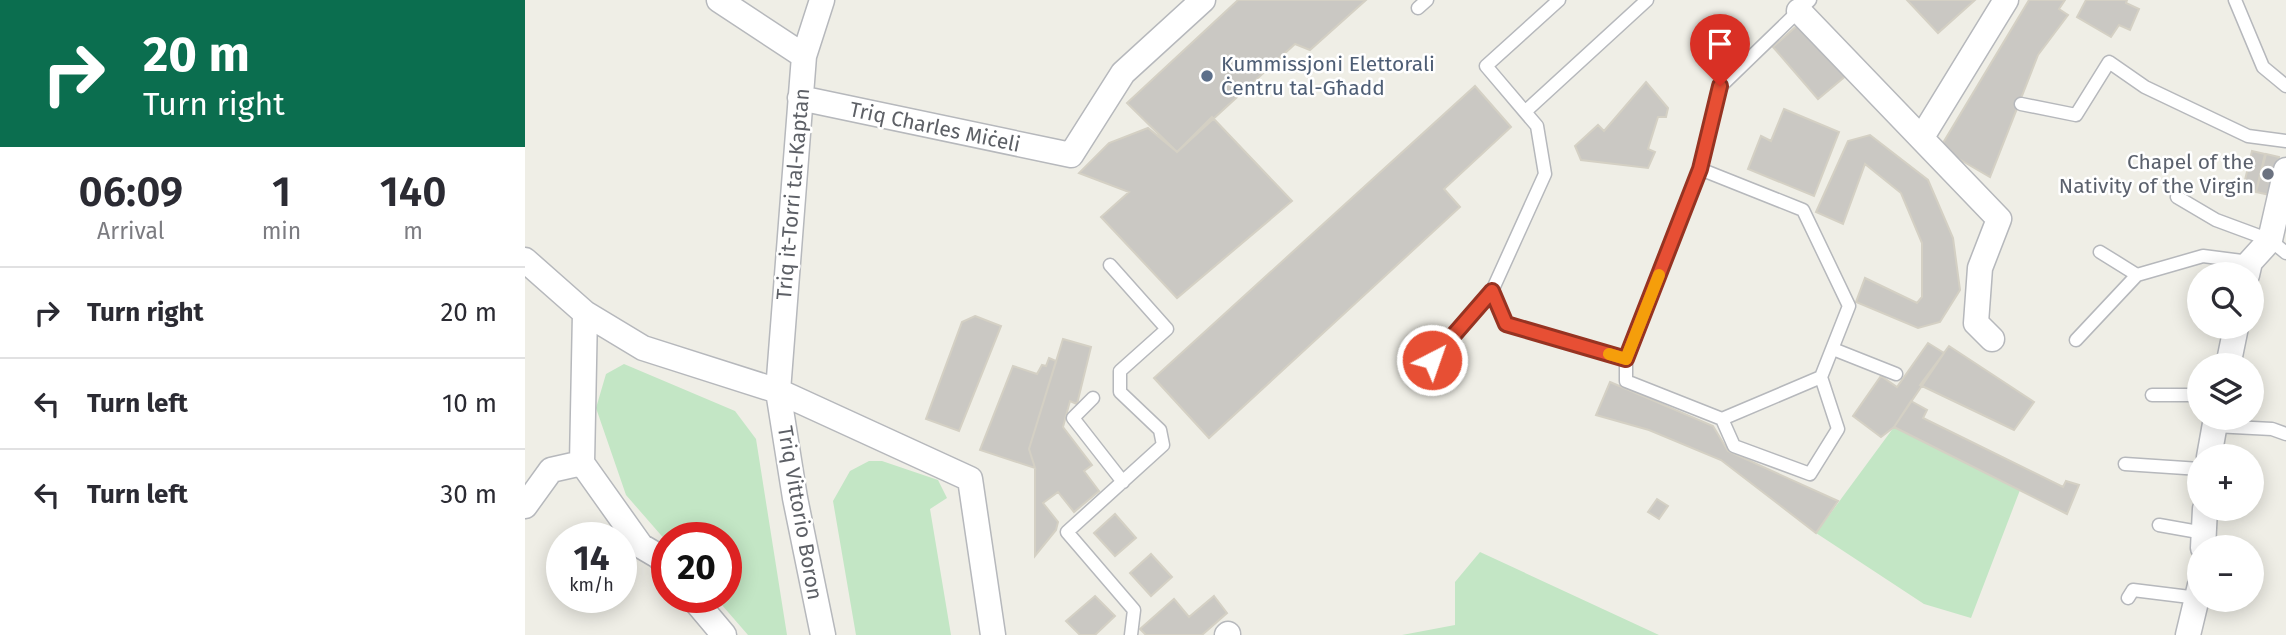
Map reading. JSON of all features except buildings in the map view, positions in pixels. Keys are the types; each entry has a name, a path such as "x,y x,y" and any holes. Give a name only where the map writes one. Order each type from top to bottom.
{"street":[{"path":"719,0 804,56"},
{"name":"Triq it-Torri tal-Kaptan","path":"778,391 804,56 822,0"},
{"name":"Triq Charles Miċeli","path":"800,98 1071,155 1123,73 1203,0"},
{"path":"1922,137 2006,0"},
{"path":"1805,6 1999,219 1980,268 1976,323 1992,340"},
{"path":"2257,262 2278,246 2286,170"},
{"path":"525,260 585,313 643,348 778,391 969,479 993,635"},
{"path":"585,313 582,463 641,546 651,552"},
{"name":"Triq Vittorio Boron","path":"778,391 795,498 823,635"},
{"path":"525,506 551,470 582,463"},
{"path":"2188,635 2195,612"},
{"path":"705,613 724,635"}],"lane":[{"path":"1432,360 1492,291 1545,174 1537,126 1527,110 1486,66 1559,0"},
{"path":"1527,110 1647,0"},
{"path":"2235,0 2263,67 2281,85 2286,86"},
{"path":"1805,6 1720,86 1700,169 1626,359 1626,381 1722,419 1822,377"},
{"path":"2021,104 2075,115 2109,62 2145,88 2248,136 2286,141"},
{"path":"1700,169 1803,210 1849,306 1822,377 1838,429 1810,474 1734,446 1722,419"},
{"path":"2178,197 2216,220 2278,246"},
{"path":"2100,252 2137,275"},
{"path":"2076,340 2137,275 2203,256 2226,262"},
{"path":"1110,265 1167,329 1120,371 1120,392 1160,430 1163,444 1067,532 1133,610 1131,635"},
{"path":"1492,291 1506,324 1626,359"},
{"path":"1833,349 1896,374"},
{"path":"2152,395 2187,395"},
{"path":"1093,398 1073,418 1123,482"},
{"path":"2264,428 2286,434"},
{"path":"2125,464 2187,467"},
{"path":"2159,525 2204,530"},
{"path":"2128,598 2133,590 2187,597"}],"green space":[{"path":"624,364 735,411 756,439 787,635 748,635 729,613 742,613 742,522 651,524 626,495 596,408 606,374"},
{"path":"1894,427 2020,490 1971,618 1924,604 1816,533"},
{"path":"869,461 882,461 938,480 947,498 930,509 951,635 856,635 833,501 850,471"},
{"path":"1480,552 1659,635 1402,635 1455,625 1455,582"}],"slow traffic":[{"path":"1609,354 1626,359 1659,275"}],"place":[{"name":"Kummissjoni Elettorali Ċentru tal-Għadd","path":"1207,76"},
{"name":"Chapel of the Nativity of the Virgin","path":"2268,174"}],"route":[{"path":"1432,360 1492,291 1506,324 1626,359 1700,169 1720,86"}]}
